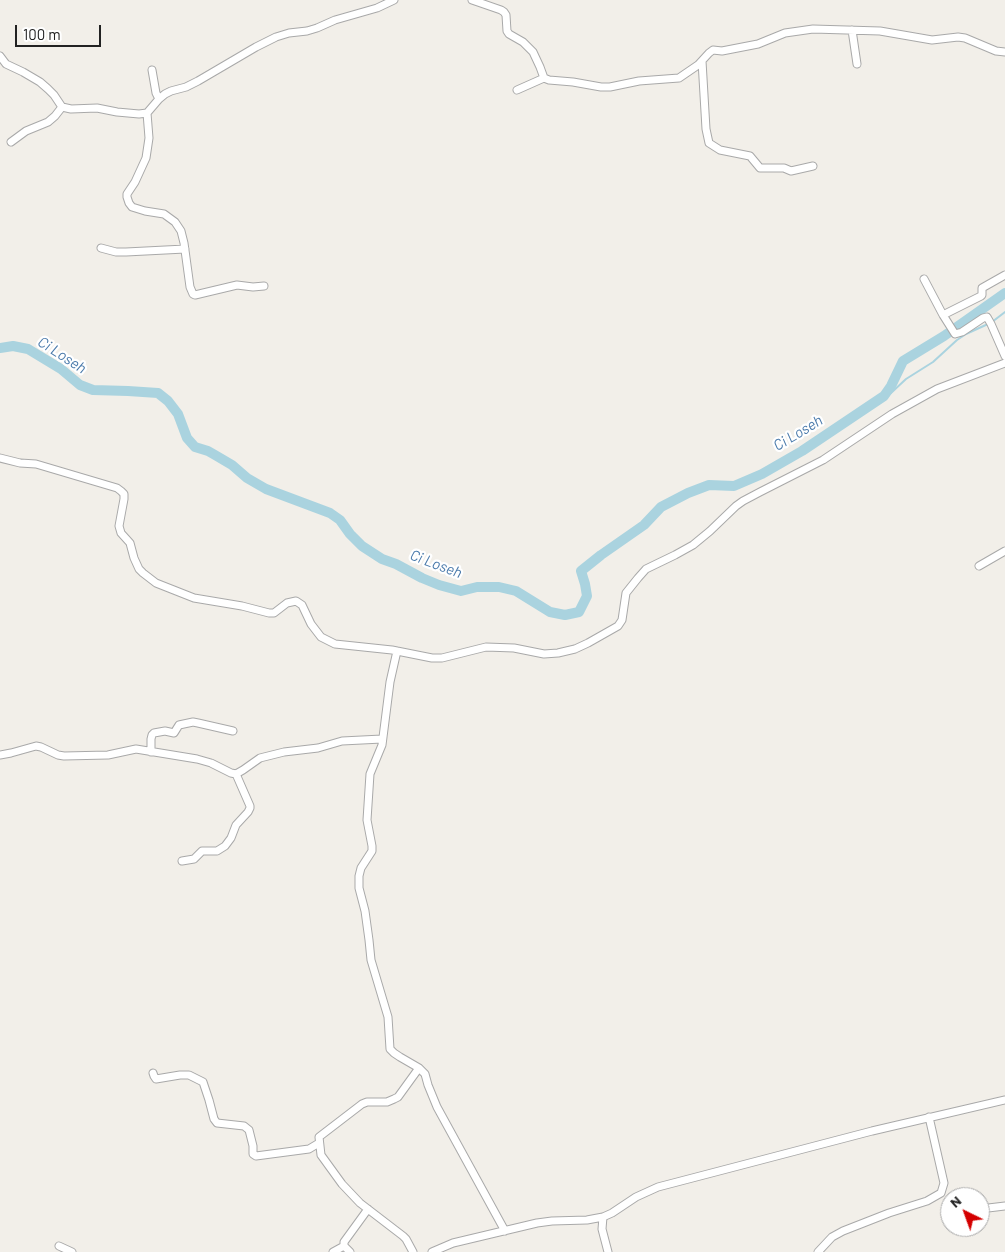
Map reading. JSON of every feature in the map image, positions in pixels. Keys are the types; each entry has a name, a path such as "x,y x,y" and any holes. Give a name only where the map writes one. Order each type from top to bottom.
{"street":[{"path":"264,286 237,285 195,295 191,292 181,231 175,222 164,214 132,207 129,203 127,194 146,158 149,138 147,113 159,98 171,91 186,88 256,46 276,37 289,33 308,31 335,20 377,8 394,0"},
{"path":"472,0 504,12 506,15 507,31 512,37 523,42 533,52 544,78"},
{"path":"517,90 544,78 601,87 639,81 679,78 713,50 758,44 785,33 813,29 880,31 932,40 958,36 996,51 1005,52"},
{"path":"852,30 857,64"},
{"path":"0,56 6,64 31,77 48,89 62,107 147,113"},
{"path":"702,61 706,129 709,142 720,150 750,156 760,168 784,168 790,171 813,166"},
{"path":"152,70 156,93 159,98"},
{"path":"11,142 26,131 48,122 56,116 62,107"},
{"path":"101,248 116,252 126,252 184,248"},
{"path":"944,316 981,296 982,288 1005,275"},
{"path":"924,279 944,316 957,334 987,317 1005,356"},
{"path":"0,458 20,463 36,464 117,488 124,494 119,526 121,532 130,543 139,569 156,583 194,598 242,606 264,613 274,613 287,603 296,601 302,605 317,632 326,640 335,644 370,647 436,658 486,647 514,648 544,654 565,652 588,643 618,626 622,620 626,593 646,569 693,545 736,506 823,460 892,414 937,389 1005,364"},
{"path":"979,566 1005,552"},
{"path":"397,651 390,682 382,745 370,774 368,787 367,820 372,851 358,876 358,888 370,940 371,960 388,1017 390,1049 425,1074 437,1107 505,1231"},
{"path":"151,752 151,739 154,733 174,733 179,725 198,722 233,731"},
{"path":"0,755 36,746 64,756 108,755 136,749 197,759 236,774 260,758 284,752 318,748 342,741 382,739"},
{"path":"182,861 197,858 202,851 216,850 225,846 231,838 236,825 250,810 236,774"},
{"path":"413,1252 406,1239 354,1198 321,1155 319,1137 362,1104 367,1102 388,1102 398,1097 419,1068"},
{"path":"153,1074 156,1079 189,1075 203,1082 214,1119 217,1122 244,1126 249,1130 253,1154 256,1156 308,1149 319,1142"},
{"path":"432,1252 453,1243 537,1224 603,1217 636,1197 658,1187 872,1131 1005,1100"},
{"path":"818,1252 832,1237 843,1231 888,1213 927,1201 941,1193 944,1182 929,1117"},
{"path":"990,1207 1005,1206"},
{"path":"333,1252 344,1246 344,1242 368,1209"},
{"path":"603,1217 602,1229 608,1252"},
{"path":"59,1246 72,1252"},
{"path":"344,1246 350,1252"}],"waterway":[{"name":"Ci Loseh","path":"0,348 13,346 28,349 61,369 80,385 93,390 158,393 168,401 178,414 187,438 195,447 208,451 232,465 247,478 266,489 330,513 340,520 362,546 382,559 422,578 461,591 477,587 499,587 516,591 550,612 565,615 579,612 587,596 581,571 644,525 661,507 709,485 734,486 762,474 802,451 884,396 903,361 944,336 1005,293"},
{"path":"992,322 1005,312"},
{"path":"884,396 891,393 906,379 933,362 957,340 988,324"}]}
